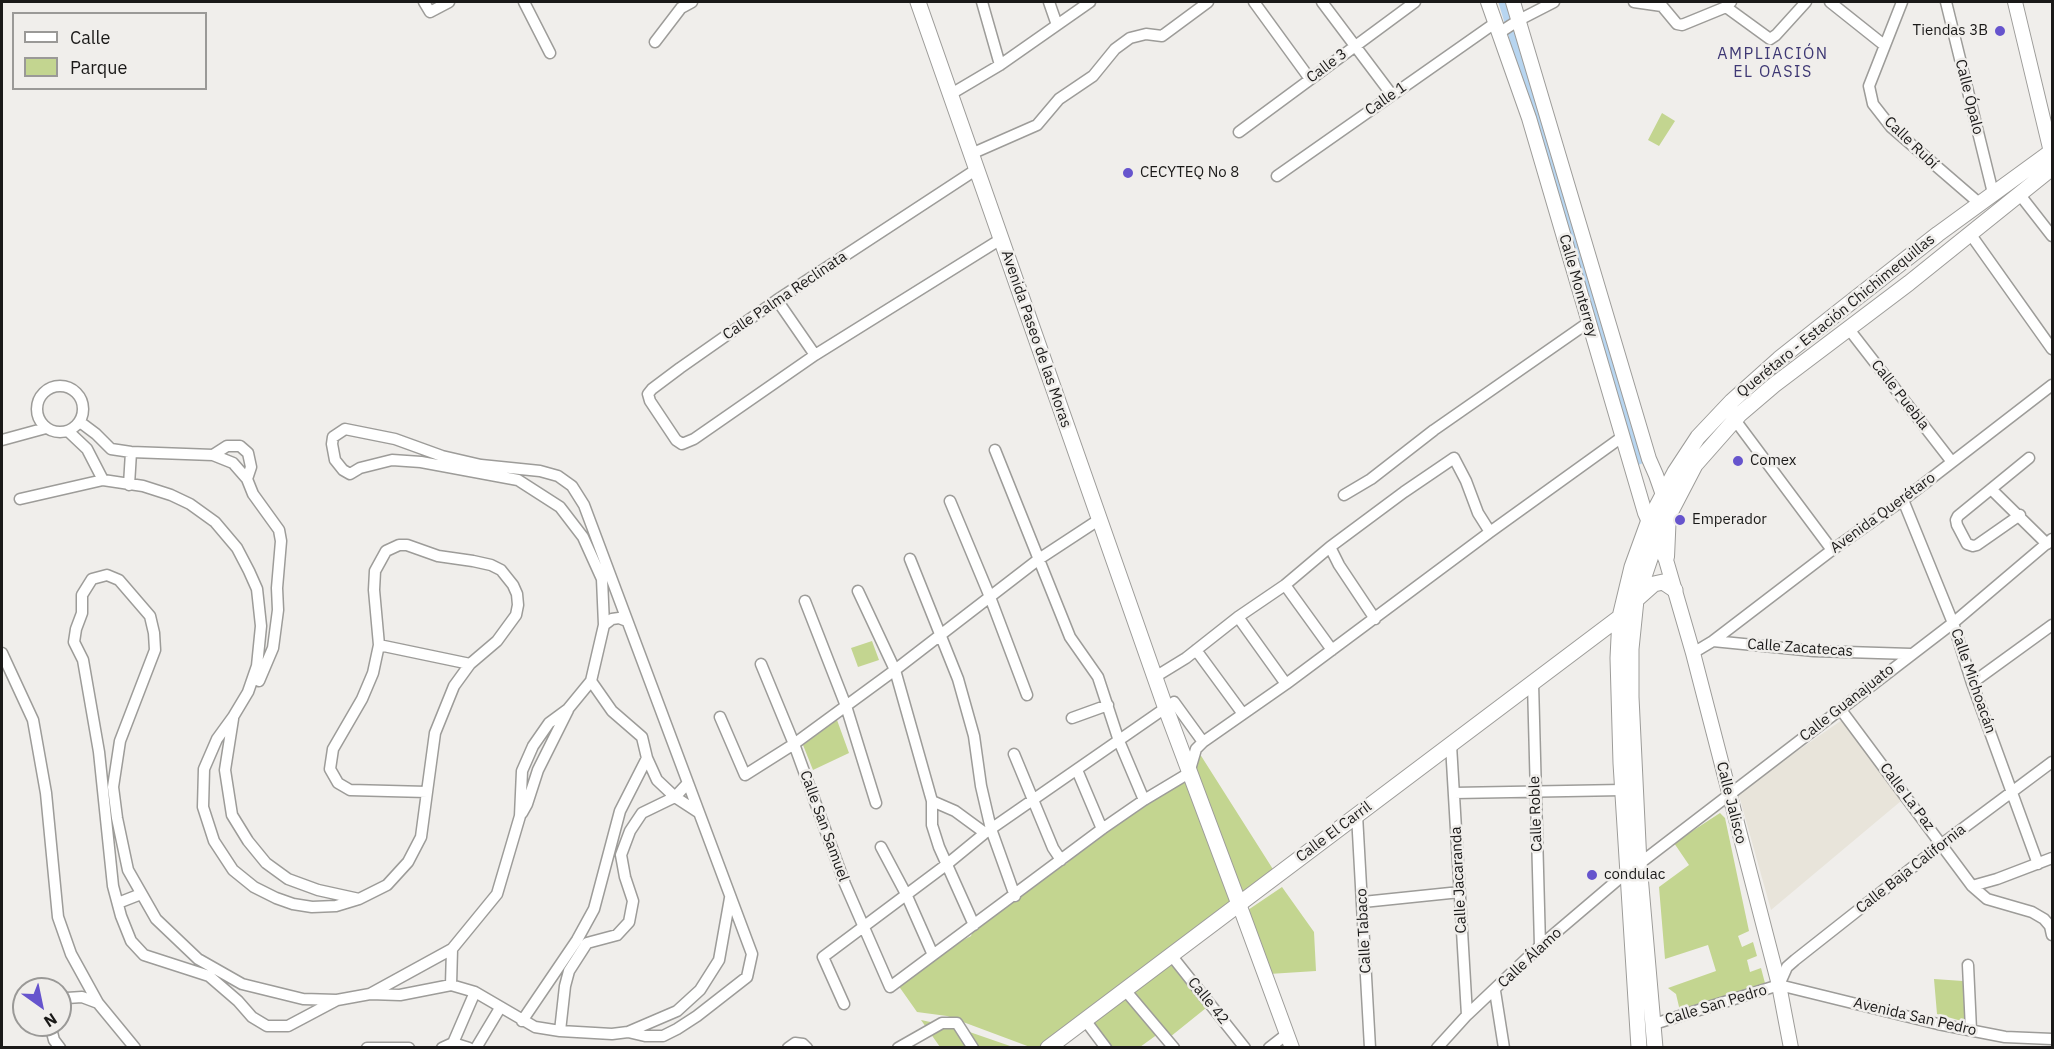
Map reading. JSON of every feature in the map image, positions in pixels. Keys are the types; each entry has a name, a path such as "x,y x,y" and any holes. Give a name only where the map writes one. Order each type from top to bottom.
{"main road":[{"name":"Avenida Paseo de las Moras","path":"918,2 1166,709 1239,903"},
{"name":"Querétaro - Estación Chichimequillas","path":"1655,1047 1654,1024 1623,790 1618,681 1620,617 1632,567 1648,523 1675,472 1698,437 1732,401 1779,359 1906,259 2052,151"},
{"path":"1955,247 1950,248 1944,245 1944,236 2021,173"},
{"name":"Querétaro - Estación Chichimequillas","path":"1639,1047 1633,868 1631,649 1636,600 1657,538 1669,512 1695,465 1735,420 1774,385 2049,175"},
{"path":"1906,259 1918,256 1924,263 1909,283"},
{"path":"1656,475 1663,477 1675,472"},
{"path":"1636,600 1654,584 1663,582 1675,590"},
{"name":"Calle El Carril","path":"1048,1047 1620,617"}],"street":[{"path":"424,2 430,12 449,2"},
{"path":"524,2 550,53"},
{"path":"655,42 680,5 692,2"},
{"path":"982,2 1000,65"},
{"path":"1049,2 1057,25"},
{"path":"951,94 1000,65 1090,2"},
{"name":"Calle Palma Reclinata","path":"815,355 694,439 682,444 676,440 650,401 648,394 974,161 1037,124 1059,99 1093,75 1115,49 1130,38 1146,34 1162,36 1208,2"},
{"path":"1254,2 1310,79"},
{"path":"1322,2 1392,95"},
{"name":"Calle 3","path":"1239,132 1415,2"},
{"name":"Calle Monterrey","path":"1488,2 1529,118 1648,523 1657,538"},
{"name":"Calle Monterrey","path":"1514,2 1649,459 1669,512"},
{"name":"Calle 1","path":"1277,176 1392,95 1499,30 1554,2"},
{"path":"1634,2 1664,4 1677,24 1682,25 1728,4 1770,39 1806,2"},
{"path":"1830,2 1884,45"},
{"name":"Calle Rubí","path":"1902,2 1869,86 1874,104 1891,127 1979,203"},
{"name":"Calle Ópalo","path":"1946,2 1993,193"},
{"path":"2015,2 2052,151"},
{"path":"2020,195 2052,236"},
{"path":"1971,235 2052,350"},
{"path":"777,300 815,355 1001,239"},
{"path":"1344,495 1371,479 1434,430 1589,322"},
{"name":"Calle Puebla","path":"1848,328 1952,462"},
{"name":"Avenida Querétaro","path":"1713,641 1832,550 1903,500 2052,385"},
{"path":"57,386 68,387 80,397 83,412 80,422 68,431 57,432 46,428 38,417 38,402 47,390 57,386"},
{"path":"1735,420 1832,550"},
{"path":"80,422 111,449 131,452 213,455 233,463 247,479 253,494 279,530 281,540 277,588 278,610 273,648 258,683 248,692"},
{"path":"2,440 46,428"},
{"path":"370,994 452,949 497,894 520,816 527,804 538,770 568,709 591,681 604,625 602,579 583,537 560,507 545,495 518,480 422,462 392,460 360,468 350,474 343,470 335,460 332,444 333,437 345,429 395,439 442,456 481,465 540,471 558,476 572,486 584,505 752,954 747,976 697,1016 663,1036 645,1036 628,1032"},
{"path":"68,431 87,449 103,480"},
{"path":"881,847 906,894 933,956 1102,829 1189,773 1196,749 1203,742 1286,684 1622,437"},
{"path":"392,460 396,452 395,439"},
{"path":"213,455 227,446 240,446 248,453 251,466 247,479"},
{"path":"97,465 111,449"},
{"path":"994,450 1070,637 1098,677 1119,741 1144,800"},
{"path":"129,484 131,452"},
{"path":"1155,677 1285,585 1330,547 1404,492 1455,458 1478,513 1490,532"},
{"path":"2020,515 1973,546 1967,544 1956,525 1958,516 2029,458"},
{"path":"1630,461 1637,468 1642,467 1649,459"},
{"path":"20,499 103,480 143,486 190,504 215,522 237,548 257,589 261,626 257,666 248,692 217,739 204,769 203,807 214,842 233,870 254,887 294,904 312,907 336,906 359,899 387,885 408,861 421,837 435,734 454,686 470,664 497,641 516,615 518,605 513,585 501,570 491,565 438,556 407,545 399,545 386,551 375,571 374,590 379,645 373,673 363,699 333,749 330,769 338,783 350,790 427,792"},
{"path":"1991,489 2050,541"},
{"name":"Calle Michoacán","path":"1903,500 1953,622 1972,683 2038,864"},
{"path":"950,501 1027,695"},
{"name":"Calle Jalisco","path":"1666,560 1669,512"},
{"path":"720,717 745,776 794,744 895,670 1039,559 1100,519"},
{"name":"Calle Jalisco","path":"1657,538 1666,560 1693,653 1779,985 1791,1047"},
{"name":"Calle Guanajuato","path":"1633,868 1953,622 2050,541"},
{"path":"1330,547 1339,565 1375,619"},
{"path":"910,559 958,679 974,736 988,831 1015,896"},
{"path":"337,1000 288,1026 267,1026 252,1017 238,1001 209,976 144,955 131,941 113,886 99,752 83,660 74,642 82,613 82,595 92,579 106,575 119,580 150,616 154,633 155,650 120,741 113,787 128,870 156,919 198,959 242,984 303,999 337,1000 370,994 400,995 451,985 475,992 535,1027 612,1034 628,1032 677,1011 700,990 718,960 730,897"},
{"path":"1285,585 1332,650"},
{"path":"257,589 267,593 277,588"},
{"path":"858,591 895,670 932,801 932,825 946,865 974,925"},
{"path":"806,601 846,706 876,803"},
{"path":"1238,617 1286,684"},
{"path":"604,625 612,619 620,618 627,621"},
{"path":"1972,683 2052,625"},
{"path":"1693,653 1713,641"},
{"name":"Calle Zacatecas","path":"1713,641 1814,651 1911,654"},
{"path":"379,645 470,664"},
{"path":"1196,650 1243,714"},
{"path":"2,653 33,720 46,793 58,917 71,954 99,1003 135,1047"},
{"name":"Calle San Samuel","path":"761,664 794,744 863,927 890,987 933,956"},
{"path":"591,681 612,711 642,737 646,758 657,780 675,797 698,812"},
{"name":"Calle Roble","path":"1533,683 1540,946"},
{"path":"844,1004 823,957 988,831 1174,702 1203,742"},
{"path":"1072,718 1108,705"},
{"path":"520,816 522,771 533,746 549,723 568,709"},
{"name":"Calle La Paz","path":"1840,710 1972,886"},
{"path":"233,717 225,770 232,815 248,841 266,863 288,879 318,890 359,899"},
{"name":"Calle Jacaranda","path":"1451,745 1467,1015"},
{"path":"1014,754 1060,860"},
{"path":"522,1021 577,940 594,909 620,811 646,758"},
{"name":"Calle Baja California","path":"1779,985 1787,967 1795,960 1942,844 2052,762"},
{"path":"204,769 213,767 225,770"},
{"path":"1077,771 1102,829"},
{"path":"560,1031 565,986 569,972 588,944 617,935 629,922 633,901 621,855 630,831 642,813 675,797 687,783"},
{"path":"1454,793 1623,790"},
{"path":"932,801 955,811 988,831"},
{"name":"Calle Tabaco","path":"1357,815 1370,1047"},
{"path":"1972,886 2052,858"},
{"name":"Calle Álamo","path":"1437,1047 1467,1015 1540,946 1633,868"},
{"path":"1972,886 1987,899 2032,912 2044,919 2050,926 2052,935"},
{"path":"1363,902 1460,892"},
{"path":"118,903 141,894"},
{"path":"1239,903 1289,1041 1269,1047"},
{"path":"724,937 745,934"},
{"path":"451,985 452,949"},
{"name":"Calle 42","path":"1171,955 1245,1047"},
{"path":"1968,965 1971,1030"},
{"name":"Calle San Pedro","path":"1654,1024 1779,985"},
{"name":"Avenida San Pedro","path":"1779,985 2005,1038 2052,1039"},
{"path":"700,990 714,1002"},
{"path":"1125,990 1174,1047"},
{"path":"1495,991 1504,1047"},
{"path":"453,1043 475,992"},
{"path":"72,998 82,997 99,1003"},
{"path":"303,999 306,1017"},
{"path":"476,1047 500,1008"},
{"path":"1085,1020 1106,1047"},
{"path":"898,1047 942,1023 957,1023 974,1047"},
{"path":"442,1047 453,1043 469,1047"},
{"path":"788,1047 795,1043 807,1047"},
{"path":"367,1047 408,1047"}],"shaded area":[{"path":"1842,720 1901,801 1771,910 1738,792"}],"green space":[{"path":"1662,113 1675,121 1659,146 1648,140"},
{"path":"872,641 879,660 858,667 851,648"},
{"path":"837,720 849,753 813,770 803,745"},
{"path":"1198,751 1276,874 1242,900 1193,767"},
{"path":"1188,772 1236,904 1048,1047 1030,1047 947,1016 917,1012 898,985 935,955 971,936 974,926 1051,871 1066,864 1082,849"},
{"path":"1720,813 1725,818 1749,931 1738,936 1742,947 1753,942 1757,956 1747,960 1750,972 1761,968 1766,987 1680,1011 1676,994 1668,988 1716,971 1708,945 1665,959 1659,887 1689,865 1674,843"},
{"path":"1282,887 1314,932 1316,971 1269,974 1248,910"},
{"path":"1173,962 1206,1008 1170,1037 1133,993"},
{"path":"1934,979 1963,981 1965,1022 1937,1014"},
{"path":"1127,997 1158,1034 1140,1047 1112,1047 1093,1024"},
{"path":"921,1020 958,1028 1013,1047 940,1047"}],"waterway":[{"path":"1503,2 1639,460"}],"place":[{"name":"Tiendas 3B","path":"2000,31"},
{"name":"CECYTEQ No 8","path":"1128,173"},
{"name":"Comex","path":"1738,461"},
{"name":"Emperador","path":"1680,520"},
{"name":"condulac","path":"1592,875"}],"district":[{"name":"AMPLIACIÓN EL OASIS","path":"1773,63"}]}
